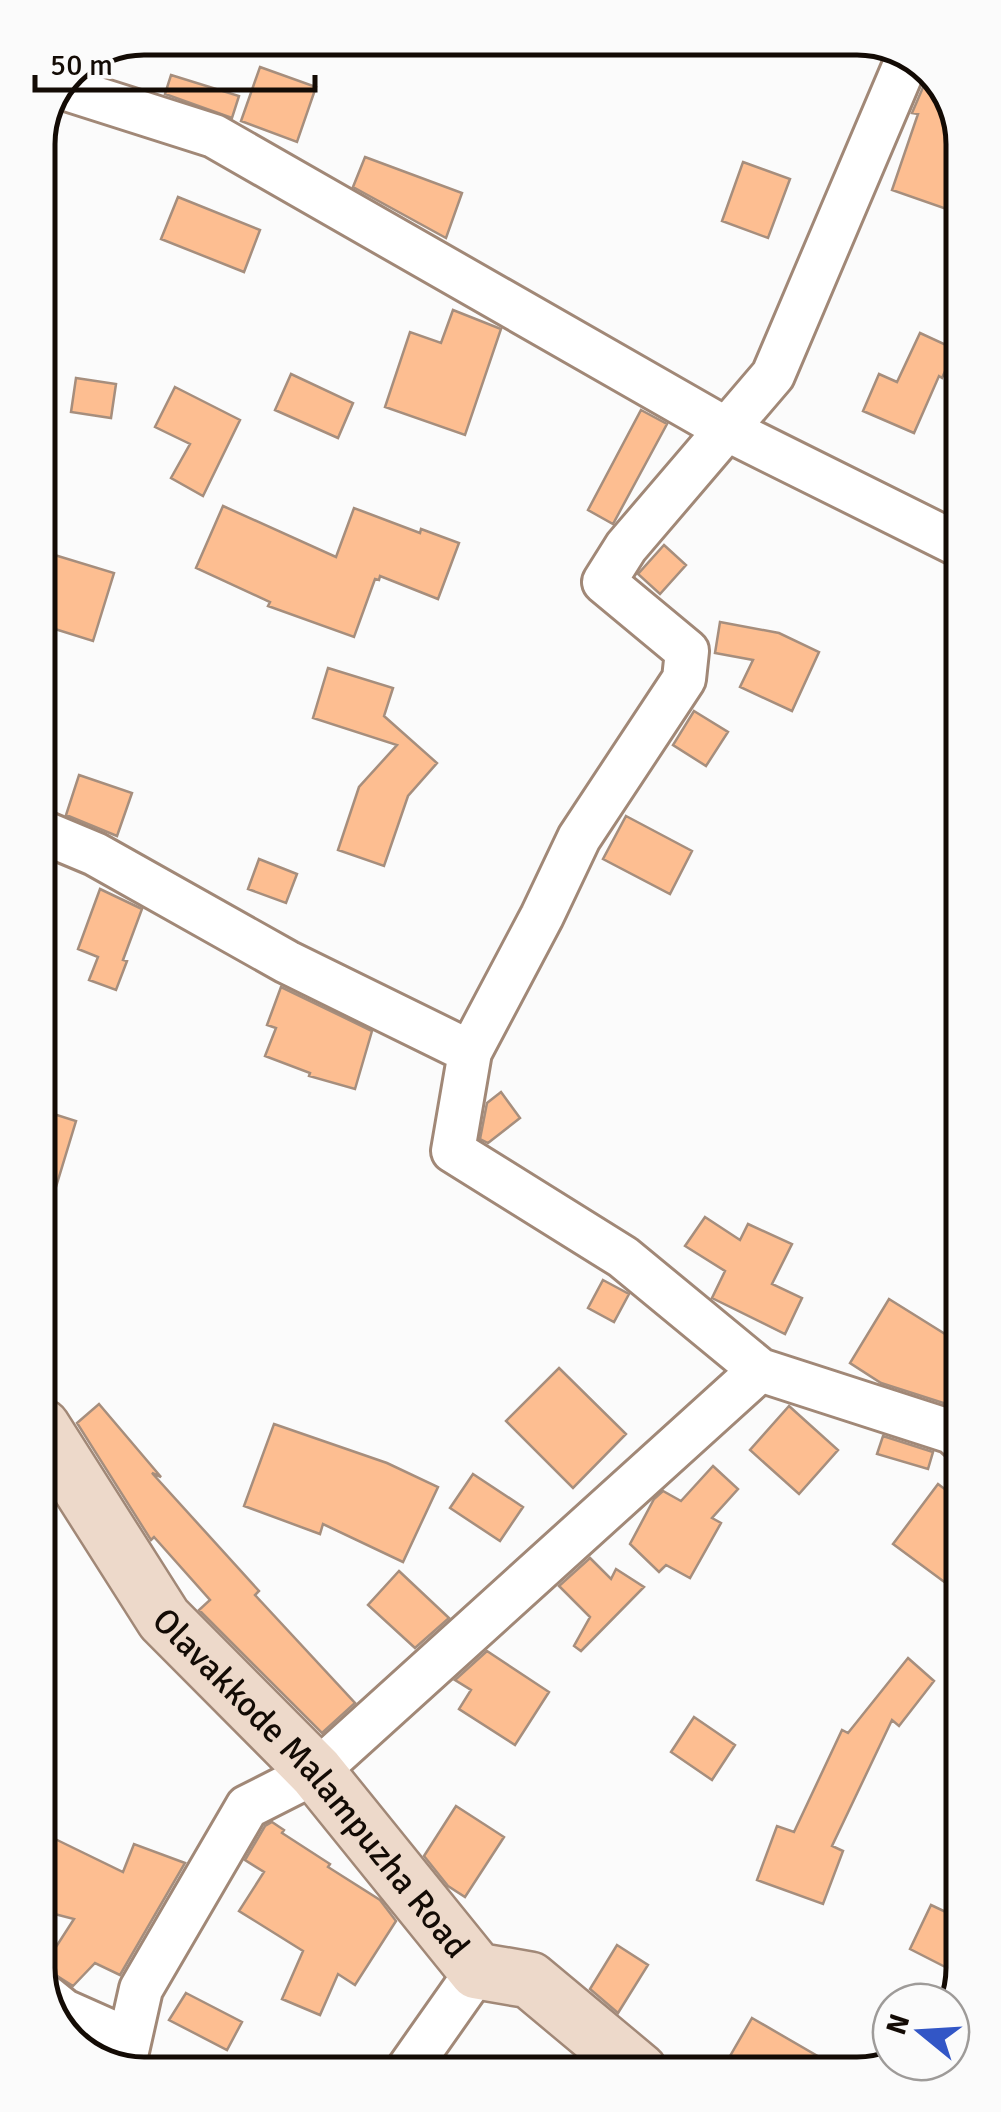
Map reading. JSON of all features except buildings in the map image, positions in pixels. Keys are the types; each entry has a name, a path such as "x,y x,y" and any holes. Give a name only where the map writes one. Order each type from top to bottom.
{"main road":[{"name":"Olavakkode Malampuzha Road","path":"55,1447 164,1619 316,1772 477,1971 530,1980 622,2057"}],"street":[{"path":"903,68 773,375 626,547 604,582 687,651 684,679 579,838 470,1052 453,1150 623,1257 760,1370 946,1430"},
{"path":"72,92 214,136 726,430 946,539"},
{"path":"55,837 95,854 287,962 470,1052"},
{"path":"68,2014 125,2054 142,1989 248,1807 316,1772 760,1370"},
{"path":"417,2057 477,1971"}]}
